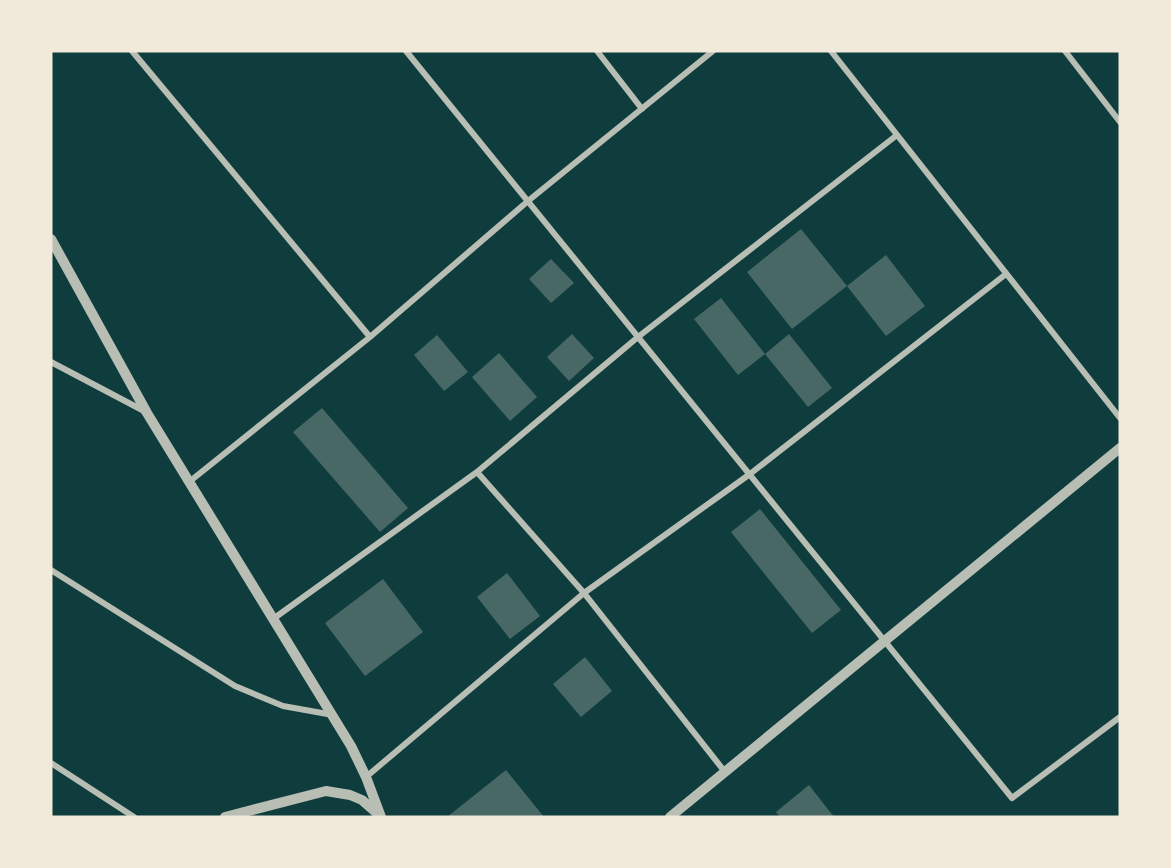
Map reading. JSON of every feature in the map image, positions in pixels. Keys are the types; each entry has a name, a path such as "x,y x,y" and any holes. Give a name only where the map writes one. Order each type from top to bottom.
{"street":[{"path":"132,51 370,337"},
{"path":"406,51 1012,798 1120,717"},
{"path":"597,51 642,109"},
{"path":"189,482 370,337 528,201 713,51"},
{"path":"831,51 1120,418"},
{"path":"1065,51 1120,122"},
{"path":"273,619 477,472 639,337 897,135"},
{"path":"51,239 147,413 334,715 366,777 381,817"},
{"path":"366,777 584,593 750,474 1006,274"},
{"path":"51,362 147,413"},
{"path":"670,817 1120,448"},
{"path":"477,472 584,593 725,772"},
{"path":"51,570 235,686 283,706 334,715"},
{"path":"51,763 134,817"},
{"path":"225,817 326,791 350,795 362,800 381,817"}],"building":[{"path":"801,229 847,286 792,329 747,272"},
{"path":"886,255 925,306 886,336 847,286"},
{"path":"551,259 574,283 551,303 529,279"},
{"path":"721,298 765,354 738,375 694,319"},
{"path":"572,334 594,358 569,381 547,357"},
{"path":"789,334 832,388 808,407 765,354"},
{"path":"437,335 468,372 444,391 414,355"},
{"path":"499,353 537,397 510,421 472,377"},
{"path":"322,408 408,508 380,532 293,432"},
{"path":"760,509 841,610 812,633 731,532"},
{"path":"507,573 540,616 510,639 477,597"},
{"path":"383,579 423,632 365,676 325,623"},
{"path":"585,657 612,691 581,717 553,684"},
{"path":"506,770 544,817 447,817"},
{"path":"809,785 834,817 780,817 776,812"}]}
